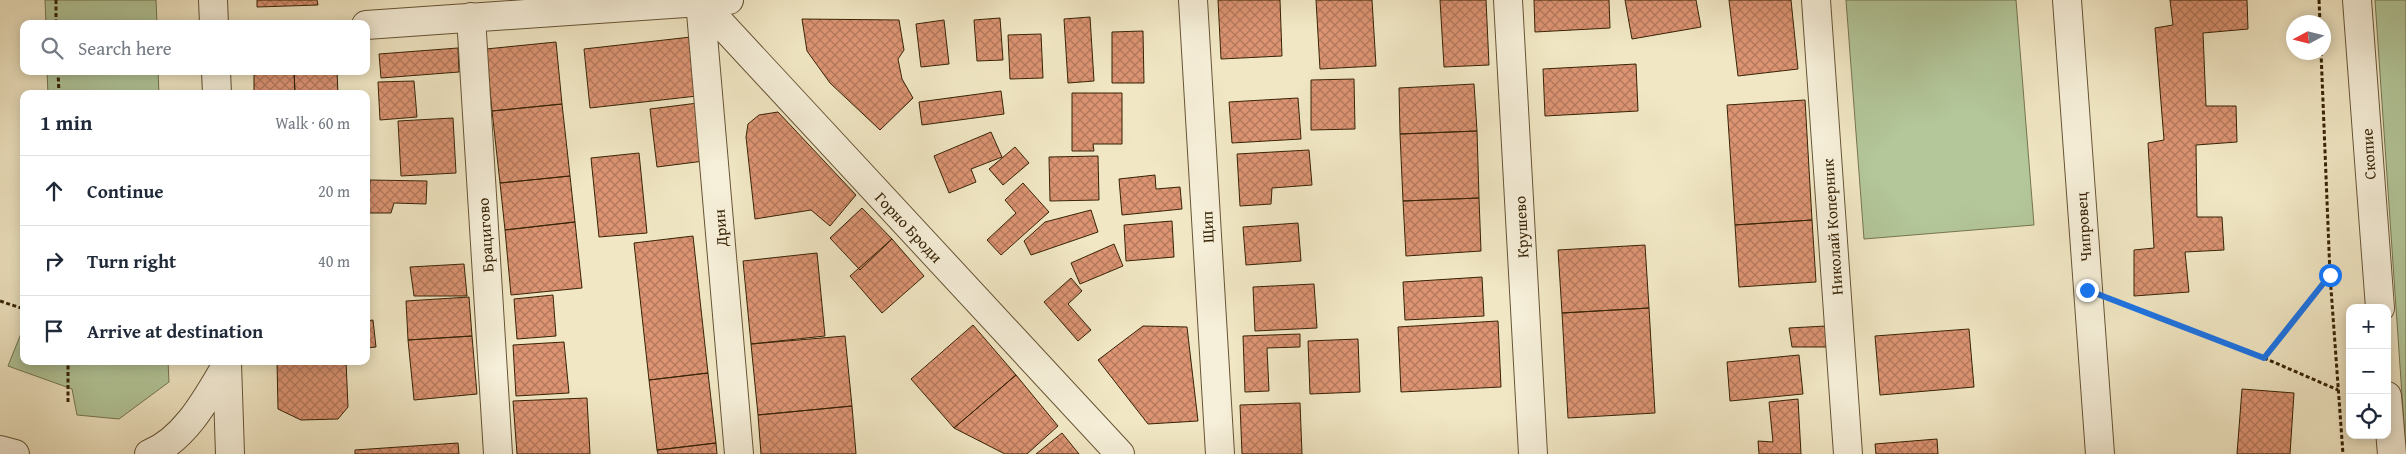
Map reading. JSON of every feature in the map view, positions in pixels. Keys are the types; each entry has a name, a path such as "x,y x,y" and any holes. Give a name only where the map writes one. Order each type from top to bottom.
{"street":[{"path":"213,0 214,20"},
{"path":"370,25 730,0"},
{"name":"Щип","path":"1194,0 1220,454"},
{"name":"Крушево","path":"1508,0 1533,454"},
{"name":"Николай Коперник","path":"1816,0 1848,454"},
{"name":"Чипровец","path":"2067,0 2100,454"},
{"name":"Скопие","path":"2356,0 2380,304"},
{"name":"Дрин","path":"700,1 739,454"},
{"name":"Горно Броди","path":"700,1 1120,454"},
{"name":"Брацигово","path":"470,17 498,454"},
{"path":"216,75 217,90"},
{"path":"149,454 158,450 184,428 226,365"},
{"path":"227,365 230,454"},
{"path":"2391,439 2392,454"},
{"path":"0,450 15,454"}],"path":[{"path":"56,0 56,20"},
{"path":"2319,0 2320,15"},
{"path":"2321,60 2330,275 2343,454"},
{"path":"58,75 59,90"},
{"path":"2264,358 2330,275"},
{"path":"2087,290 2264,358 2338,390"},
{"path":"0,301 20,308"},
{"path":"68,365 68,402"}],"green space":[{"path":"45,0 156,0 157,20 46,20"},
{"path":"1846,0 2016,0 2034,225 1864,239"},
{"path":"2375,0 2406,0 2406,454"},
{"path":"47,75 158,75 159,90 48,90"},
{"path":"20,336 20,365 168,365 169,382 119,419 77,415 72,389 8,366"}],"building":[{"path":"257,0 317,0 318,5 257,7"},
{"path":"1218,0 1280,0 1282,56 1221,59"},
{"path":"1316,0 1372,0 1376,66 1320,69"},
{"path":"1440,0 1486,0 1489,65 1444,67"},
{"path":"1534,0 1609,0 1610,28 1535,32"},
{"path":"1625,0 1696,0 1701,27 1632,39"},
{"path":"1729,0 1791,0 1798,69 1738,76"},
{"path":"2170,0 2247,0 2248,29 2203,33 2206,106 2236,106 2237,142 2196,145 2197,217 2222,217 2224,250 2185,252 2189,292 2134,296 2134,250 2154,248 2148,143 2164,140 2155,28 2173,25"},
{"path":"1090,17 1094,81 1068,83 1064,19"},
{"path":"1000,18 1003,60 977,61 974,20"},
{"path":"802,19 899,20 904,50 898,59 902,79 913,98 880,130 830,83 807,51"},
{"path":"944,20 949,64 921,67 916,24"},
{"path":"1143,31 1144,83 1112,83 1112,32"},
{"path":"1041,34 1043,78 1010,79 1008,35"},
{"path":"691,37 697,96 590,108 584,49"},
{"path":"556,42 562,104 492,111 486,49"},
{"path":"458,48 459,72 381,78 379,54"},
{"path":"1636,64 1638,111 1545,116 1543,69"},
{"path":"254,75 294,75 295,90 254,90"},
{"path":"294,75 337,75 338,90 295,90"},
{"path":"1354,79 1355,129 1311,130 1311,80"},
{"path":"414,81 417,117 380,120 378,82"},
{"path":"1474,84 1477,131 1400,134 1399,88"},
{"path":"1001,91 1004,114 922,125 919,102"},
{"path":"1072,93 1122,93 1122,144 1093,144 1094,151 1072,151"},
{"path":"1298,98 1301,139 1232,143 1229,102"},
{"path":"1805,100 1812,220 1735,225 1727,105"},
{"path":"698,103 704,161 657,167 650,109"},
{"path":"562,104 570,176 500,183 492,111"},
{"path":"778,112 856,195 830,226 811,210 755,219 746,137 748,124 759,115"},
{"path":"453,118 456,173 401,176 398,121"},
{"path":"1477,131 1479,198 1403,201 1400,134"},
{"path":"991,132 1002,157 971,169 976,182 949,193 934,156"},
{"path":"1015,147 1029,163 1003,185 989,169"},
{"path":"1309,150 1312,185 1272,188 1271,204 1240,206 1237,154"},
{"path":"639,153 647,233 599,237 591,158"},
{"path":"1098,156 1099,200 1050,201 1049,157"},
{"path":"1155,175 1156,189 1180,187 1182,209 1122,215 1119,179"},
{"path":"570,176 575,222 505,230 500,183"},
{"path":"370,180 427,181 426,204 394,203 391,213 370,213"},
{"path":"1023,183 1049,212 1001,255 987,240 1016,213 1005,200"},
{"path":"1479,198 1481,251 1406,256 1403,201"},
{"path":"862,208 892,239 860,270 830,238"},
{"path":"1091,210 1098,232 1031,255 1024,241 1045,222"},
{"path":"1812,220 1816,282 1739,287 1735,225"},
{"path":"1172,221 1174,257 1126,261 1124,225"},
{"path":"575,222 582,288 511,295 505,230"},
{"path":"1298,223 1301,261 1246,265 1243,227"},
{"path":"693,236 708,373 649,380 634,243"},
{"path":"892,239 924,276 882,313 850,276"},
{"path":"1114,244 1123,266 1080,284 1071,263"},
{"path":"1645,245 1649,308 1562,313 1558,250"},
{"path":"817,253 825,336 751,344 743,261"},
{"path":"464,264 467,296 414,296 410,267"},
{"path":"1482,277 1484,316 1405,320 1403,282"},
{"path":"1071,278 1082,291 1068,304 1091,330 1078,341 1044,302"},
{"path":"1314,284 1317,328 1255,331 1253,287"},
{"path":"553,295 556,336 517,339 514,299"},
{"path":"469,297 472,336 408,340 406,301"},
{"path":"1649,308 1655,413 1568,418 1562,313"},
{"path":"370,320 373,320 376,347 370,348"},
{"path":"1498,321 1501,387 1401,392 1398,327"},
{"path":"973,325 1016,375 954,428 911,379"},
{"path":"1143,326 1187,327 1198,421 1148,424 1098,360"},
{"path":"1826,326 1829,347 1792,347 1789,328"},
{"path":"1969,329 1974,387 1880,395 1875,336"},
{"path":"1300,334 1300,347 1267,348 1269,391 1245,392 1243,336"},
{"path":"472,336 477,394 414,400 408,340"},
{"path":"845,336 852,406 758,415 751,344"},
{"path":"1358,339 1360,392 1310,394 1308,341"},
{"path":"564,342 569,393 516,396 513,345"},
{"path":"1799,355 1803,394 1730,401 1727,362"},
{"path":"277,365 346,365 348,407 338,419 301,420 278,409"},
{"path":"708,373 716,443 657,450 649,380"},
{"path":"1016,375 1058,426 1027,454 1005,454 954,428"},
{"path":"2242,389 2294,393 2290,454 2237,454"},
{"path":"587,398 590,454 517,454 513,401"},
{"path":"1798,399 1801,454 1759,454 1758,441 1773,442 1769,402"},
{"path":"1300,403 1302,454 1242,454 1240,405"},
{"path":"852,406 856,454 761,454 758,415"},
{"path":"1062,433 1079,454 1036,454"},
{"path":"1937,439 1938,454 1876,454 1875,444"},
{"path":"458,443 459,454 355,454 355,450"},
{"path":"716,443 717,454 658,454 657,450"}],"route":[{"path":"2087,290 2264,358 2330,275"}]}
